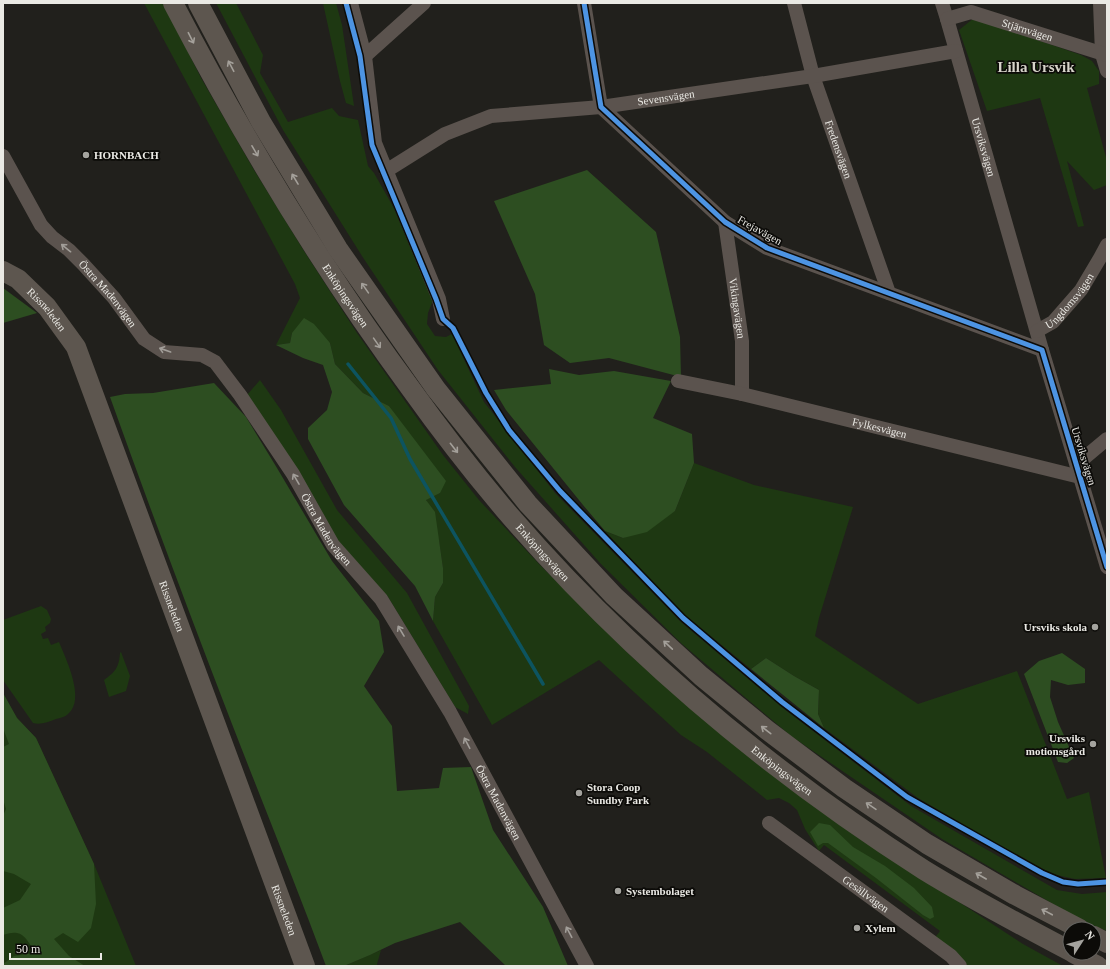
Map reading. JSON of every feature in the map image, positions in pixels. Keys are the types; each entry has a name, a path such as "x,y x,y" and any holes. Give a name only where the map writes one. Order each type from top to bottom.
{"main road":[{"name":"Enköpingsvägen","path":"173,3 198,51 279,192 358,315 441,430 506,511 548,558 620,631 664,672 712,714 793,778 926,871 1062,948"},
{"name":"Enköpingsvägen","path":"198,3 261,122 338,249 436,389 528,504 614,596 701,676 767,730 844,788 927,844 1015,895 1065,921"},
{"name":"Rissneleden","path":"3,271 18,280 47,307 76,347 305,966"},
{"name":"Enköpingsvägen","path":"1088,961 1098,966"}],"street":[{"path":"351,3 365,56 375,143 439,299 443,319"},
{"path":"365,56 424,3"},
{"path":"584,3 601,107"},
{"name":"Fredensvägen","path":"794,3 813,76 889,293"},
{"name":"Ursviksvägen","path":"942,3 948,19 1078,471 1103,540 1107,567"},
{"path":"1100,3 1104,55 1107,71"},
{"name":"Stjärnvägen","path":"948,19 971,12 1104,55"},
{"name":"Sevensvägen","path":"386,171 445,134 491,116 601,107 813,76 956,51"},
{"name":"Frejavägen","path":"601,107 725,222 767,248 1042,350"},
{"name":"Östra Madenvägen","path":"3,156 41,225 52,237 69,250 83,264 114,298 144,339 164,352 202,355 215,362 240,395 293,474 333,545 381,599 446,705 587,966"},
{"name":"Vikingavägen","path":"725,222 742,341 742,394"},
{"name":"Ungdomsvägen","path":"1037,331 1053,322 1081,290 1107,245"},
{"name":"Fylkesvägen","path":"678,381 742,394 1078,471"},
{"path":"1078,471 1107,439"},
{"name":"Gesällvägen","path":"769,823 952,956 960,966"}],"green space":[{"path":"144,3 164,4 201,78 254,170 357,333 443,455 479,500 539,564 630,655 711,725 817,809 1023,944 1063,966 967,966 961,958 934,939 940,931 824,845 819,851 805,829 797,810 789,803 779,798 767,800 707,752 681,735 599,660 492,725 433,621 435,597 443,583 443,568 439,541 426,499 440,493 389,406 363,393 335,364 330,343 292,333 290,343 276,345 300,298 295,284"},
{"path":"216,3 236,3 263,55 260,73 288,122 332,108 339,116 358,120 368,166 374,173 395,210 433,300 428,313 427,324 435,336 446,337 452,334 484,402 555,493 682,623 783,708 911,806 1057,890 1082,894 1107,892 1107,931 1102,929 1102,921 1082,921 942,839 791,736 682,644 600,563 515,467 438,370 362,256 283,130"},
{"path":"323,3 336,3 342,25 354,106 346,103"},
{"path":"974,18 1081,55 1092,61 1099,71 1099,84 1087,88 1107,161 1107,185 1094,190 1067,161 1084,226 1078,227 1040,98 987,111 959,30"},
{"path":"587,170 656,232 680,337 681,377 609,358 570,363 544,345 535,294 494,201"},
{"path":"3,288 37,313 3,323"},
{"path":"304,318 314,324 330,343 335,364 363,393 389,406 446,481 440,493 426,500 435,512 443,568 443,583 435,597 433,621 415,586 344,505 308,439 308,428 327,410 332,392 323,365 303,358 276,345 290,343 292,333"},
{"path":"549,369 579,375 614,371 671,381 653,418 692,434 694,463 675,511 647,532 623,538 605,531 506,410 494,390 551,384"},
{"path":"260,380 281,410 337,510 407,593 469,706 468,714 455,707 388,597 338,542 247,395"},
{"path":"214,383 246,417 332,561 379,621 384,652 364,686 392,726 397,791 439,788 443,768 471,767 493,830 543,907 568,966 506,966 460,922 395,943 344,966 326,966 232,724 110,397 125,394 153,393"},
{"path":"694,463 754,485 853,507 819,618 815,636 918,704 1017,671 1067,799 1089,792 1106,878 1075,879 1052,874 918,798 824,728 818,714 819,690 766,658 751,669 686,616 605,531 623,538 675,511"},
{"path":"41,606 47,610 51,619 50,623 45,627 46,631 41,634 43,639 48,638 51,645 59,642 73,679 75,699 73,708 67,715 39,724 33,723 3,680 3,620"},
{"path":"121,652 130,676 126,691 109,697 104,680 116,669"},
{"path":"1062,653 1085,669 1085,683 1068,685 1051,680 1050,697 1058,722 1074,758 1067,763 1058,762 1024,674 1039,661"},
{"path":"766,658 819,690 818,714 824,728 751,669"},
{"path":"3,693 17,718 36,738 94,864 136,966 3,966"},
{"path":"3,693 17,718 36,738 94,864 96,904 91,928 78,942 63,933 54,939 69,956 85,966 3,966 3,964 14,956 34,953 23,935 13,933 3,935 3,908 20,900 31,884 14,874 3,871 3,816 6,809 3,799 3,747 9,744 3,728"},
{"path":"819,823 830,825 853,847 885,866 914,888 932,907 934,917 930,919 923,915 828,843 823,843 818,846 810,832"},
{"path":"381,950 377,966 344,966"}],"waterway":[{"path":"348,364 391,418 410,459 543,684"}],"cycle path":[{"path":"346,3 360,56 372,145 443,319 453,328 486,393 509,430 560,491 683,618 782,702 907,797 1042,873 1063,882 1078,884 1107,882"},
{"path":"584,3 601,107 725,222 767,248 1042,350 1107,567"}],"place":[{"name":"HORNBACH","path":"86,155"},
{"name":"Ursviks skola","path":"1095,627"},
{"name":"Ursviks motionsgård","path":"1093,744"},
{"name":"Stora Coop Sundby Park","path":"579,793"},
{"name":"Systembolaget","path":"618,891"},
{"name":"Xylem","path":"857,928"}],"district":[{"name":"Lilla Ursvik","path":"1036,67"}]}
